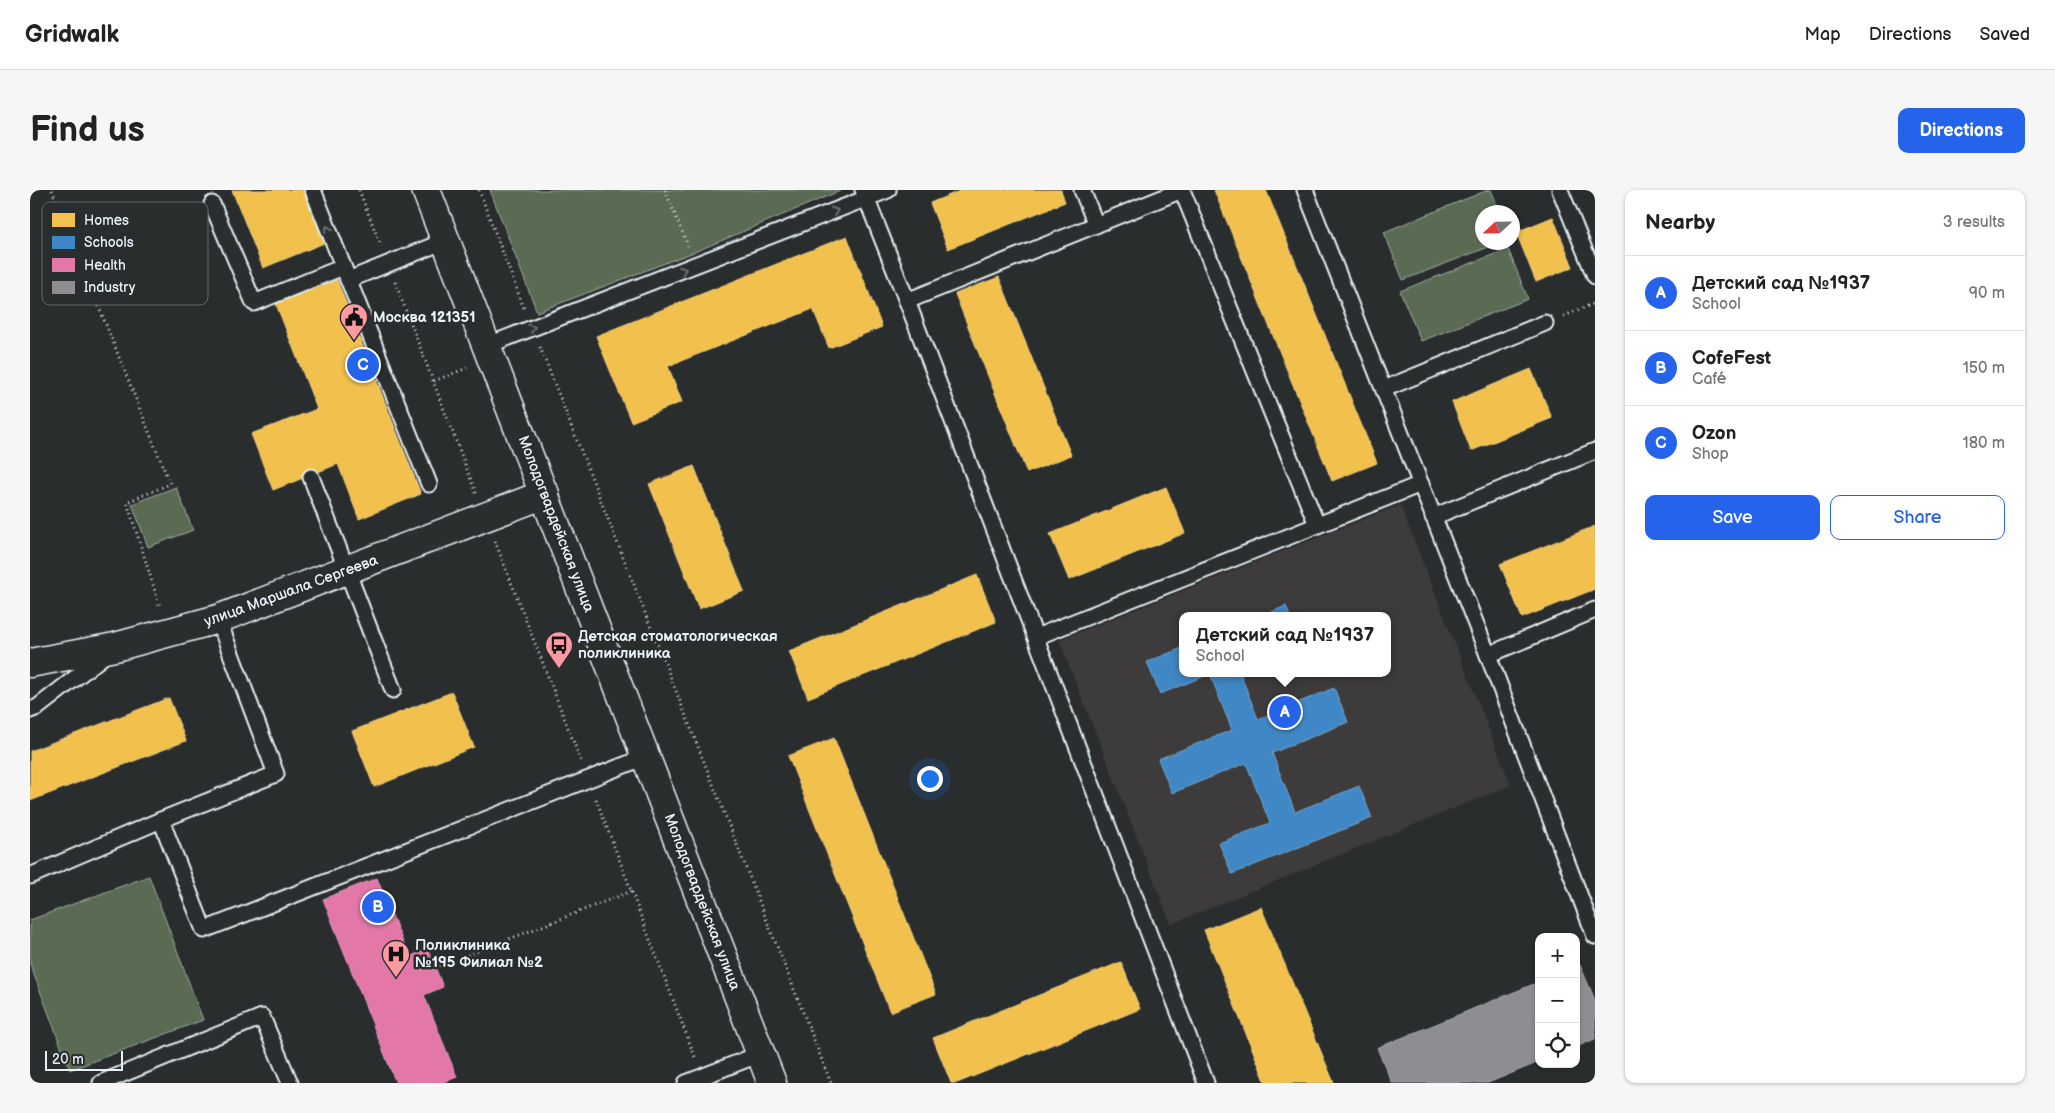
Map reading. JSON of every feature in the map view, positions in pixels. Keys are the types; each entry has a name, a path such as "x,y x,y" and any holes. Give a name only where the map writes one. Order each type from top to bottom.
{"street":[{"name":"Молодогвардейская улица","path":"426,190 772,1083"},
{"name":"улица Маршала Сергеева","path":"30,663 115,647 218,619 544,494"}],"lane":[{"path":"313,190 429,484"},
{"path":"486,346 696,265 865,194 888,190"},
{"path":"1082,190 1096,225"},
{"path":"907,301 1182,190 1317,525"},
{"path":"1305,190 1488,655 1595,936"},
{"path":"1560,190 1595,276"},
{"path":"865,194 1206,1083"},
{"path":"212,204 254,303 346,274 388,264 445,240"},
{"path":"1384,389 1545,324"},
{"path":"1433,517 1595,451"},
{"path":"311,477 392,690"},
{"path":"1036,637 1421,484"},
{"path":"1488,655 1595,610"},
{"path":"30,876 161,820 276,774 218,619"},
{"path":"30,710 38,707 115,647"},
{"path":"161,820 204,930 645,757"},
{"path":"101,1083 262,1017 290,1083"},
{"path":"686,1083 760,1054"}],"path":[{"path":"52,190 57,202"},
{"path":"359,190 703,1077"},
{"path":"479,190 831,1083"},
{"path":"665,190 696,265"},
{"path":"1545,324 1595,303"},
{"path":"98,305 170,484 127,502 168,633"},
{"path":"435,968 632,891"}],"shaded area":[{"path":"1400,505 1511,785 1171,924 1059,640"}],"green space":[{"path":"490,190 842,190 699,250 537,312"},
{"path":"1488,190 1491,190 1497,205 1475,205 1475,250 1481,250 1403,280 1384,232"},
{"path":"1508,250 1528,299 1421,341 1400,291"},
{"path":"176,487 193,530 148,547 132,504"},
{"path":"149,876 203,1020 70,1070 30,964 30,920"}],"building: Homes":[{"path":"232,190 303,190 324,243 263,268"},
{"path":"962,190 1061,190 1065,202 948,249 930,203"},
{"path":"1214,190 1266,190 1377,463 1332,481"},
{"path":"1553,217 1573,267 1536,282 1520,242 1520,230"},
{"path":"847,236 882,327 829,348 813,309 668,366 682,402 631,422 596,336"},
{"path":"999,277 1071,455 1027,473 955,294"},
{"path":"337,280 421,494 359,519 338,464 273,490 251,434 317,409 276,304"},
{"path":"1531,369 1552,418 1471,451 1452,402"},
{"path":"694,466 744,591 699,609 649,484"},
{"path":"1166,487 1185,533 1069,580 1050,534"},
{"path":"1595,526 1595,589 1522,618 1500,564"},
{"path":"977,575 996,622 808,698 789,651"},
{"path":"452,692 474,747 374,787 352,731"},
{"path":"169,698 186,741 30,801 30,751"},
{"path":"834,738 936,994 890,1012 788,756"},
{"path":"1261,907 1334,1083 1266,1083 1204,930"},
{"path":"1121,962 1140,1009 957,1083 951,1083 933,1038"}],"building: Schools":[{"path":"1286,606 1288,612 1272,612"},
{"path":"1179,649 1179,677 1202,677 1160,694 1147,662"},
{"path":"1211,677 1242,677 1258,719 1334,688 1348,722 1272,753 1295,812 1359,786 1372,818 1232,874 1219,843 1270,823 1246,763 1172,793 1158,759 1232,730"}],"building: Health":[{"name":"Поликлиника №195 Филиал №2","path":"377,878 409,957 428,949 443,987 424,995 457,1077 442,1083 396,1083 323,899"}],"building: Industry":[{"path":"1580,965 1595,1000 1595,1039 1580,1045"},
{"path":"1535,984 1535,1064 1488,1083 1392,1083 1377,1048"}],"place":[{"name":"Москва 121351","path":"354,341"},
{"name":"Ozon","path":"363,365"},
{"name":"Детская стоматологическая поликлиника","path":"559,669"},
{"name":"Детский сад №1937","path":"1285,712"},
{"name":"CofeFest","path":"378,907"},
{"name":"Поликлиника №195 Филиал №2","path":"396,978"}]}
